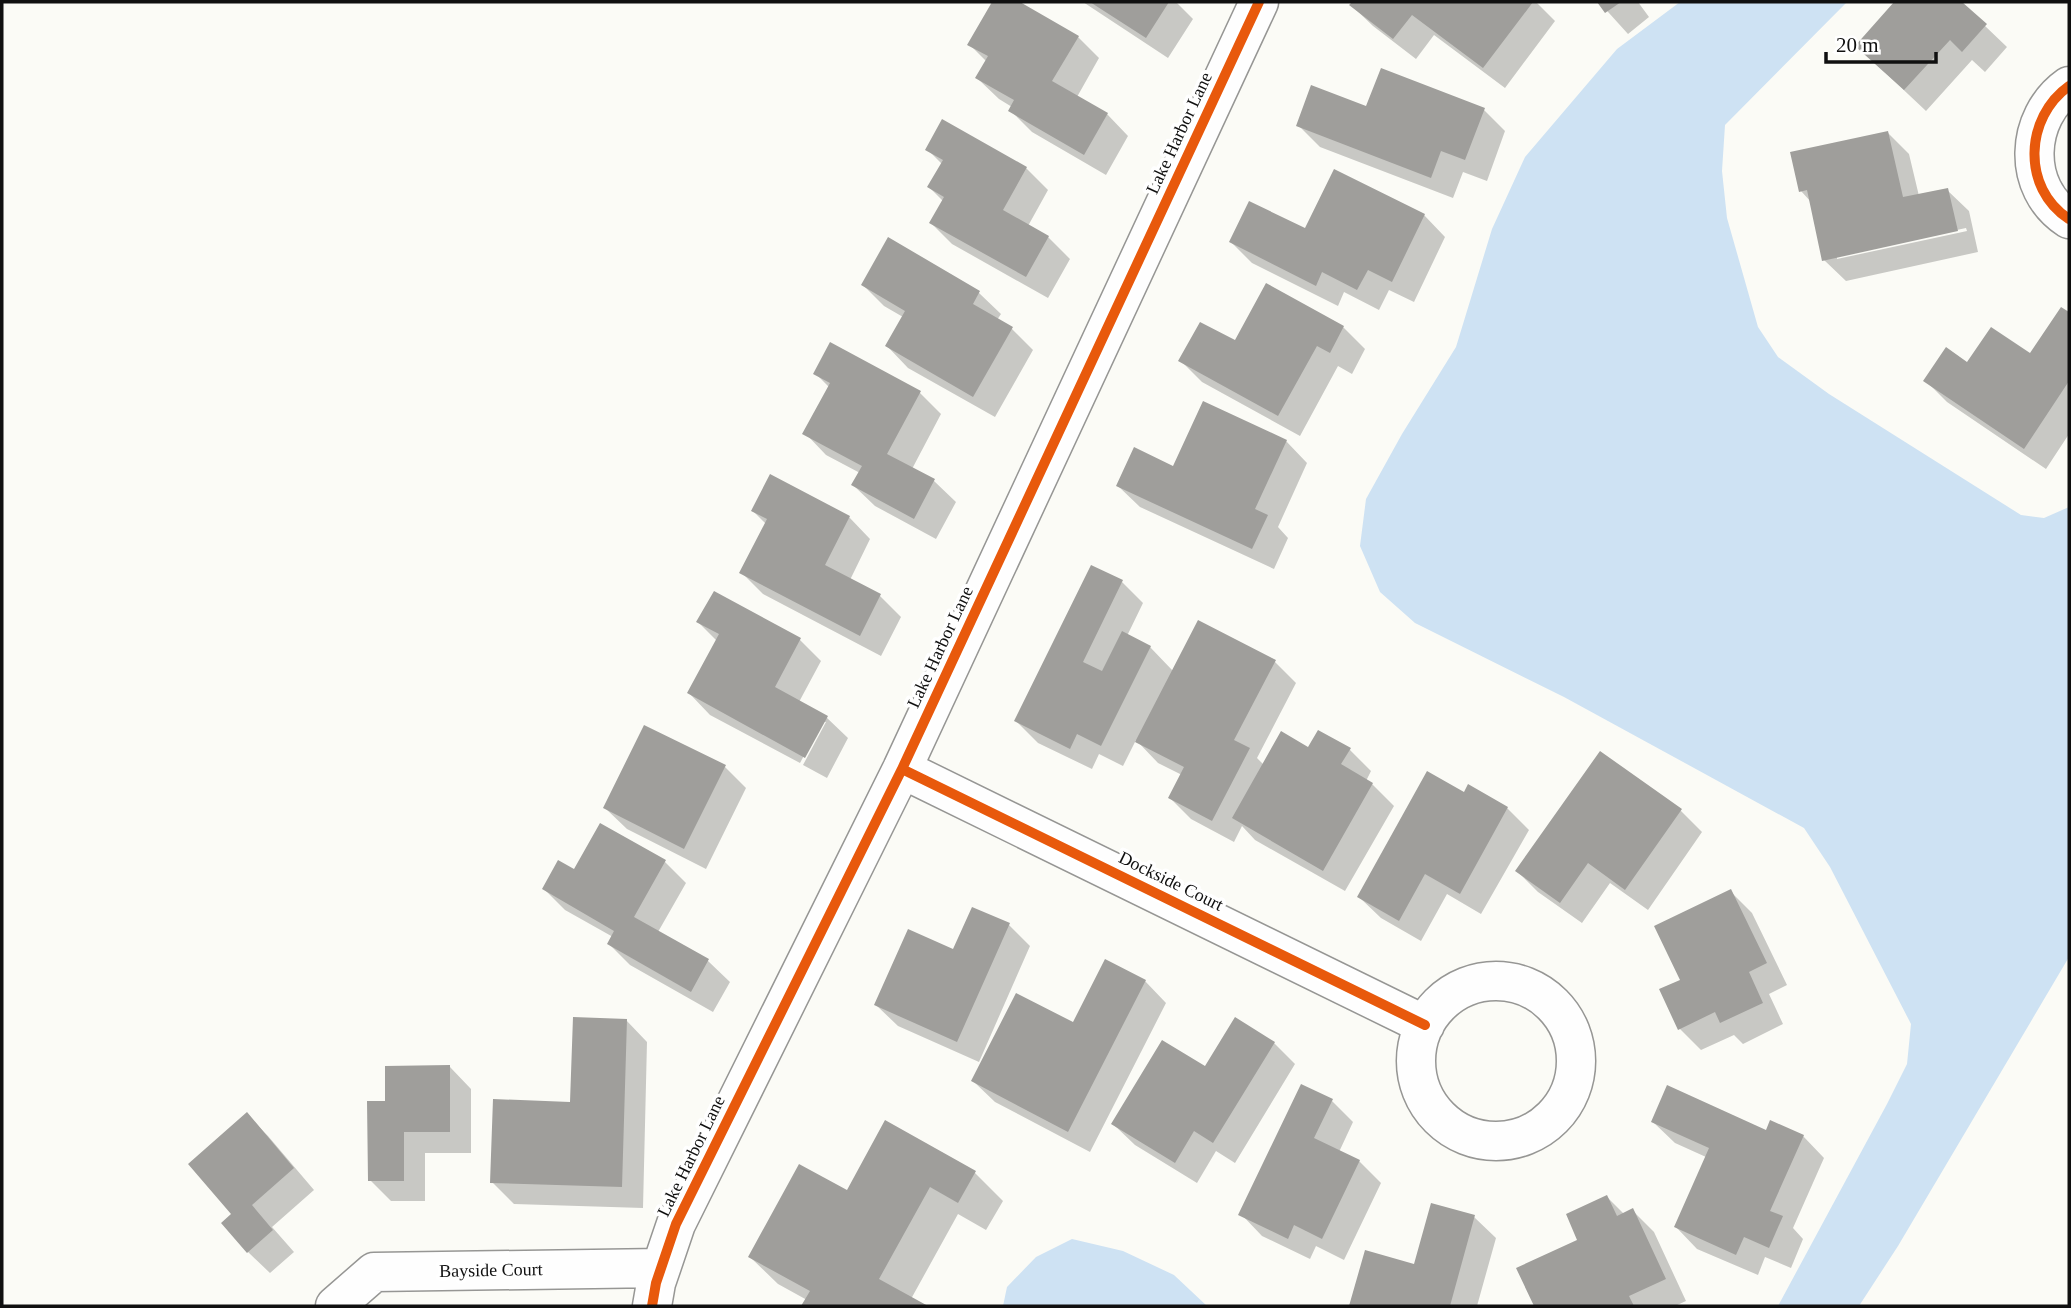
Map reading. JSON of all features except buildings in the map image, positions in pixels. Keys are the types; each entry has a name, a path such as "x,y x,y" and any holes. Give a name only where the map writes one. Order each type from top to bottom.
{"street":[{"name":"Lake Harbor Lane","path":"652,1306 656,1283 676,1224 902,769 1259,2"},
{"path":"2069,86 2057,94 2041,117 2034,144 2036,172 2046,197 2069,219"},
{"name":"Dockside Court","path":"902,769 1425,1025"},
{"path":"1490,981 1517,983 1541,995 1561,1013 1573,1038 1577,1065 1571,1091 1556,1115 1537,1131 1513,1140 1500,1141 1488,1141 1463,1134 1442,1119 1426,1099 1418,1075 1417,1049 1425,1025 1441,1003 1463,988 1490,981"},
{"name":"Bayside Court","path":"335,1306 374,1272 661,1268"}],"water":[{"path":"1680,2 1847,2 1725,125 1722,171 1727,218 1758,327 1778,357 1829,394 2021,515 2044,518 2069,507 2069,957 1898,1246 1859,1306 1778,1306 1907,1064 1911,1024 1830,867 1804,828 1564,697 1415,623 1380,592 1360,546 1366,499 1402,434 1456,347 1492,229 1525,157 1617,49"},
{"path":"1072,1239 1123,1251 1174,1275 1207,1306 1003,1306 1007,1287 1036,1257"}],"cycle path":[{"path":"652,1306 656,1283 676,1224 902,769 1259,2"},
{"path":"2069,86 2054,99 2044,116 2037,134 2035,152 2036,171 2043,190 2053,206 2069,219"},
{"path":"902,769 1425,1025"}]}
